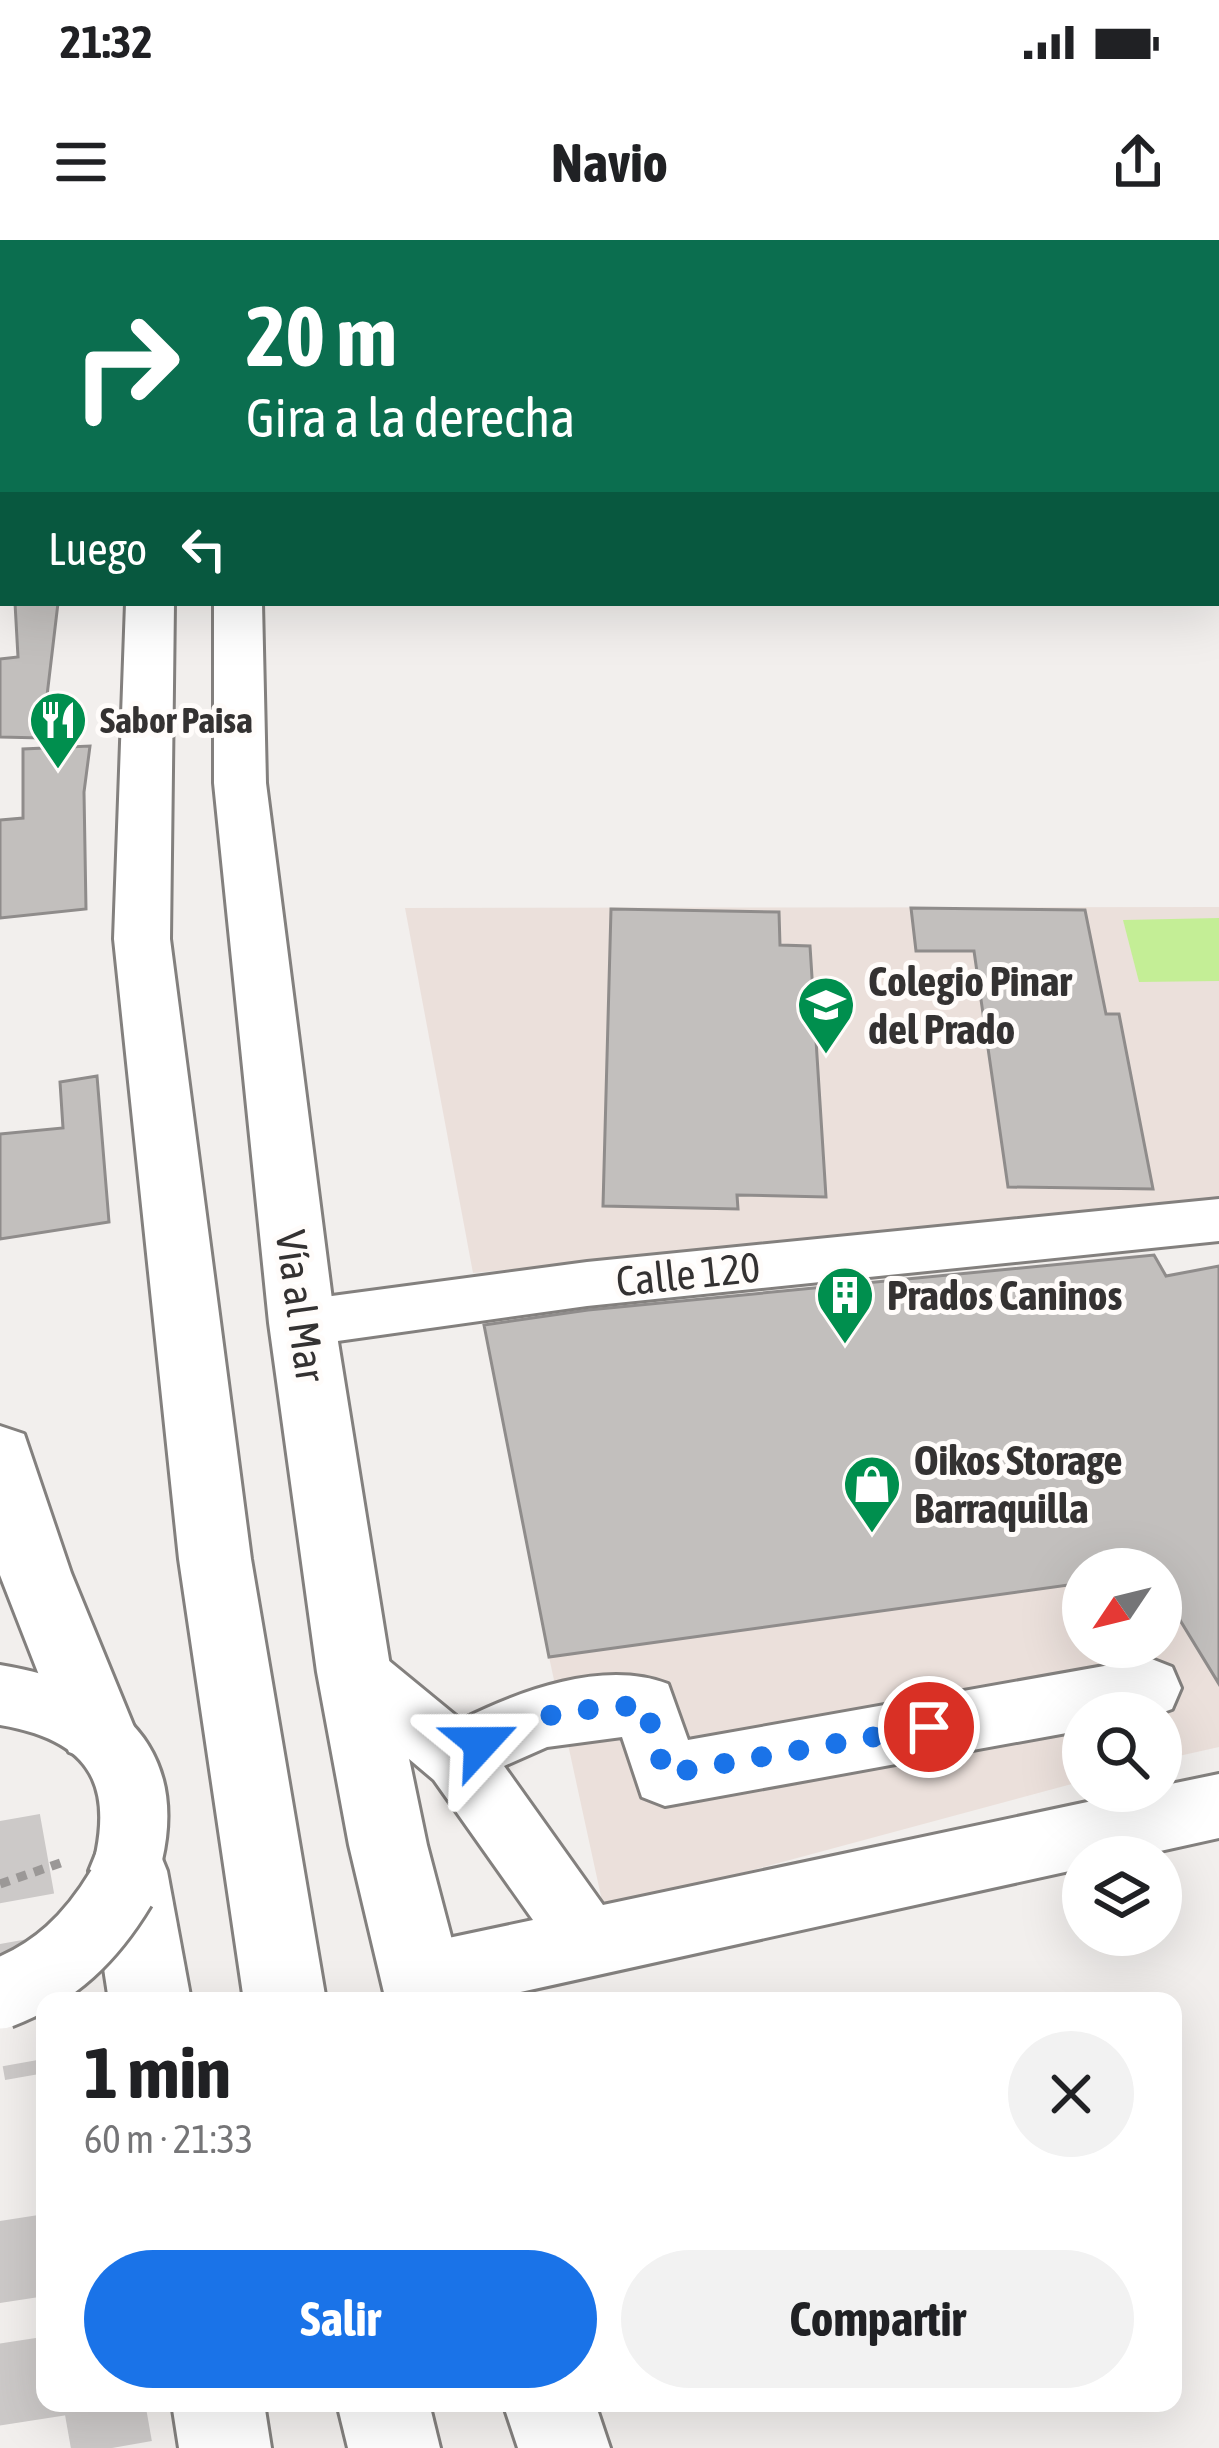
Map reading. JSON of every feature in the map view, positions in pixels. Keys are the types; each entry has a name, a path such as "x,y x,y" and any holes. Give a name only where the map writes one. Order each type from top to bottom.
{"main road":[{"path":"149,606 142,939 214,1559 284,1992"},
{"name":"Vía al Mar","path":"238,606 240,783 302,1323 354,1672 424,1990"},
{"path":"0,1455 35,1573 92,1724"},
{"path":"124,1879 148,1992"},
{"path":"219,2412 225,2448"},
{"path":"384,2412 394,2448"},
{"path":"552,2412 564,2448"}],"street":[{"name":"Calle 120","path":"302,1323 587,1284 1219,1220"},
{"path":"354,1672 458,1758 520,1839 590,1945"},
{"path":"458,1758 504,1728 558,1712 645,1705 665,1774 1149,1688"},
{"path":"0,1695 49,1701 92,1724 122,1756 135,1795 136,1837 124,1879 104,1919 69,1958 26,1986 0,1994"},
{"path":"424,1990 590,1945 1219,1806"}],"shaded area":[{"name":"Colegio Pinar del Prado","path":"1219,907 1219,1202 473,1273 405,908"},
{"path":"1219,1564 1219,1747 1182,1755 1182,1692 1062,1692 1062,1787 604,1910 549,1657 1062,1586 1062,1668 1182,1668 1182,1570"}],"green space":[{"path":"1219,918 1219,981 1139,982 1123,920"}],"building":[{"path":"15,606 58,606 42,738 0,737 0,659 18,657"},
{"path":"90,746 84,792 86,909 0,918 0,820 23,818 23,749"},
{"path":"911,908 1085,910 1106,1014 1119,1014 1153,1189 1008,1187 974,951 916,951"},
{"path":"611,909 779,912 780,945 810,946 826,1197 737,1195 738,1209 603,1206"},
{"path":"97,1076 109,1222 0,1239 0,1134 63,1128 60,1082"},
{"path":"1154,1255 1166,1276 1219,1266 1219,1684 1182,1623 1182,1548 1062,1548 1062,1586 549,1657 484,1325 588,1310"}],"tunnel":[{"path":"0,1821 36,2023"},
{"path":"0,2221 35,2448"},
{"path":"106,2412 112,2448"}],"place":[{"name":"Sabor Paisa","path":"58,771"},
{"name":"Colegio Pinar del Prado","path":"826,1056"},
{"name":"Prados Caninos","path":"845,1346"},
{"name":"Oikos Storage Barraquilla","path":"872,1535"}],"route":[{"path":"481,1743 504,1728 558,1712 645,1705 665,1774 929,1727"}]}
